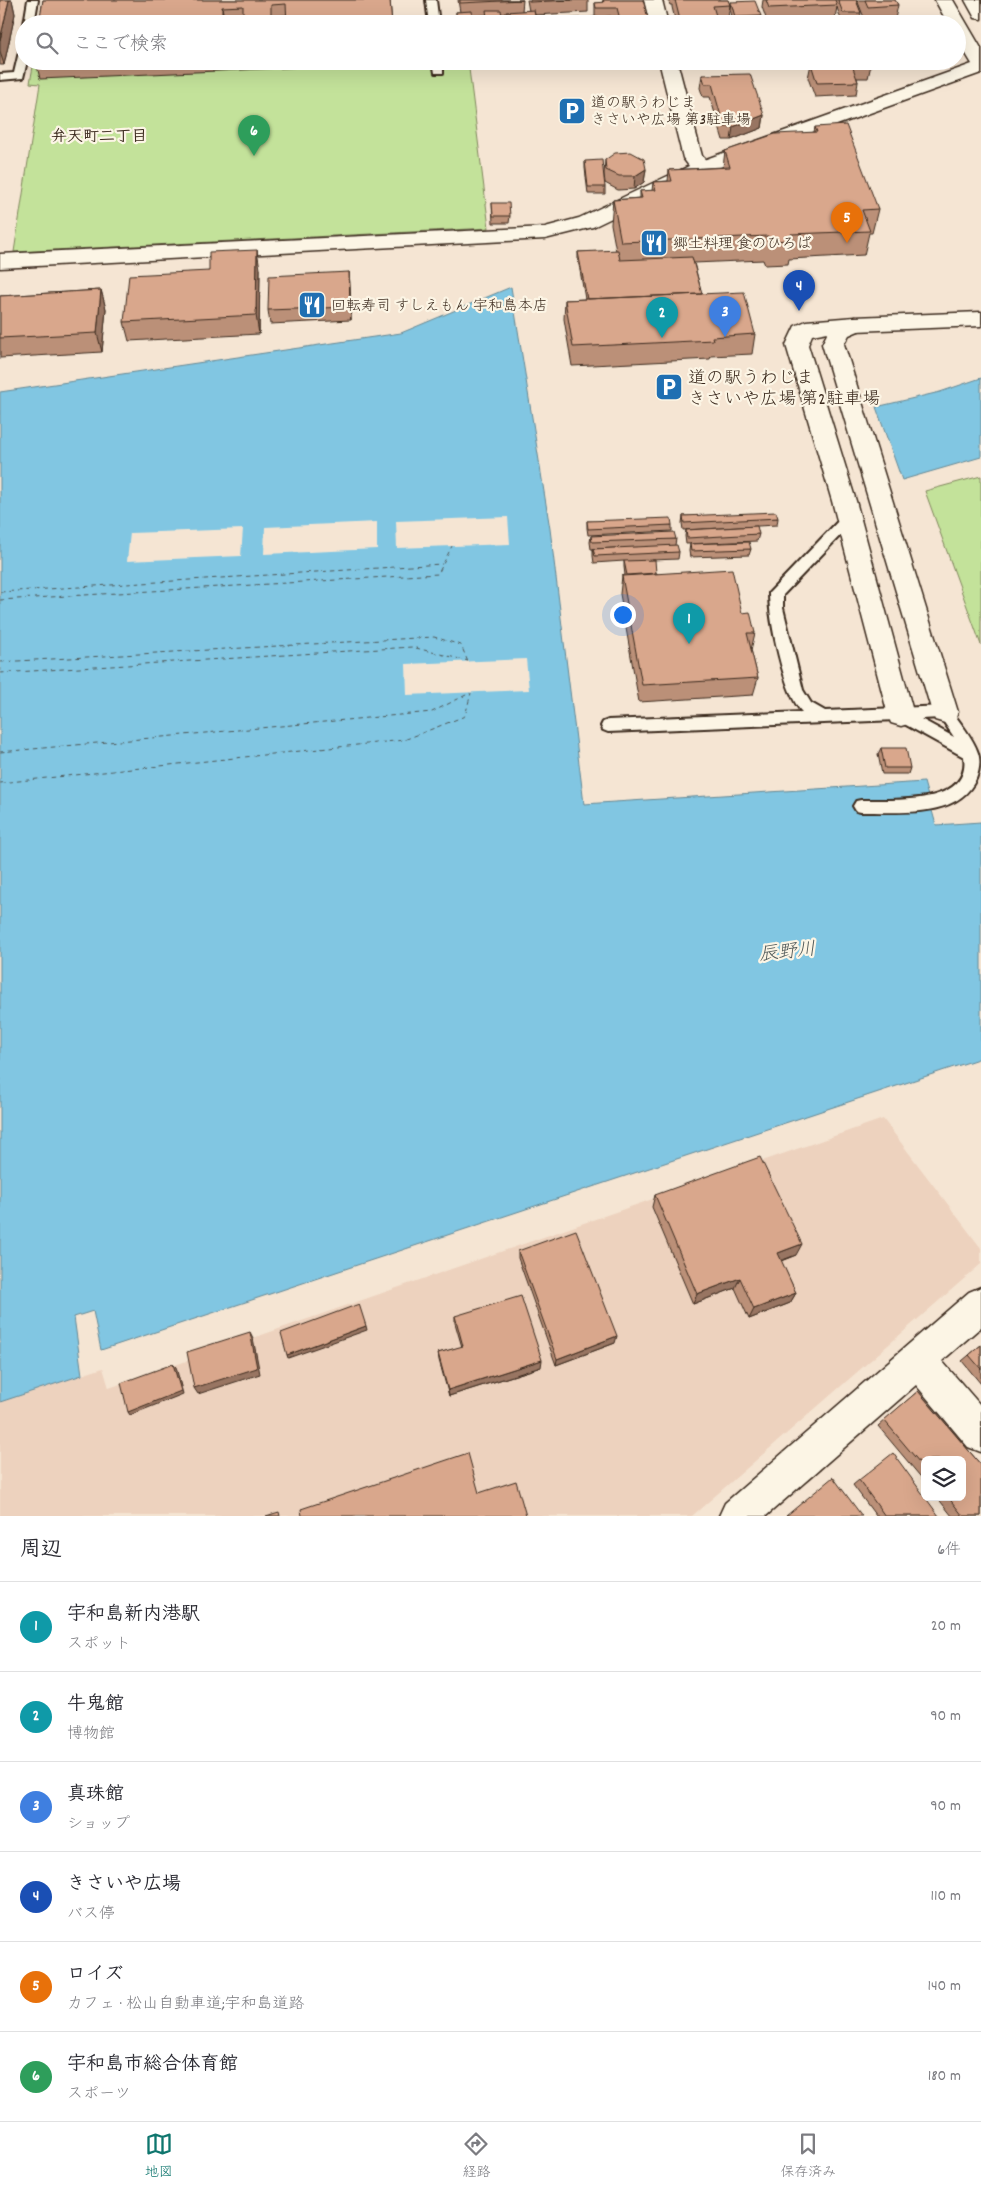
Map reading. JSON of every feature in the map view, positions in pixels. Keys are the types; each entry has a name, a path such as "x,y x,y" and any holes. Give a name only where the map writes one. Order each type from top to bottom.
{"main road":[{"path":"653,0 657,15"},
{"path":"944,0 952,15"},
{"path":"974,0 981,14"},
{"path":"966,38 981,63"},
{"path":"0,261 545,233 586,223 702,167 981,67"},
{"path":"670,70 693,158 702,167"},
{"path":"902,715 848,519 797,346 803,330 814,326 981,319"},
{"path":"855,324 840,330 833,344 945,712"},
{"path":"738,1516 981,1304"},
{"path":"917,1359 981,1434"}],"lane":[{"path":"30,15 33,0"},
{"path":"432,0 433,15"},
{"path":"0,77 20,76 21,70"},
{"path":"824,718 806,707 796,691 776,608 776,593 848,519"},
{"path":"608,726 945,712 970,754 972,766 966,786 957,793 934,802 861,806"},
{"path":"902,715 970,754"}],"shaded area":[{"path":"883,1119 981,1248 981,1264 692,1516 0,1516 0,1402 103,1368 109,1388"}],"green space":[{"path":"32,70 469,70 489,228 14,252 40,84 30,83"},
{"path":"981,476 981,645 925,491"}],"water":[{"name":"辰野川","path":"511,287 550,529 584,804 924,782 936,825 981,822 981,1058 101,1350 93,1311 74,1317 82,1375 0,1402 0,392 401,333"},
{"path":"981,378 981,457 902,480 876,407 940,392"}],"pier":[{"path":"508,517 510,544 397,548 396,521"},
{"path":"377,522 377,549 264,554 265,527"},
{"path":"243,529 241,556 127,561 130,533"},
{"path":"526,659 529,690 407,695 406,664"}],"building":[{"path":"0,0 9,0 0,40"},
{"path":"43,0 390,0 391,15 287,15 286,4 271,5 271,15 243,15 243,6 222,7 222,15 40,15"},
{"path":"460,0 523,0 460,3"},
{"path":"530,0 572,0 530,2"},
{"path":"603,0 643,0 647,15 619,15 617,8 596,8 595,3 604,2"},
{"path":"675,0 728,0 730,5 713,6 716,15 679,15"},
{"path":"766,0 835,0 837,5 769,8"},
{"path":"838,0 856,0 861,13 843,13"},
{"path":"865,0 895,0 898,5 868,7"},
{"path":"755,1 761,15 734,15 731,2"},
{"path":"486,10 501,10 502,15 487,15"},
{"path":"534,10 535,15 506,15 506,12"},
{"path":"472,11 472,15 456,15 456,12"},
{"path":"813,70 854,70 858,82 817,83"},
{"path":"750,74 764,115 733,127 724,127 712,84 705,84 702,75"},
{"path":"846,125 878,209 862,210 870,231 791,234 793,240 769,241 768,236 621,242 613,200 642,198 640,191 656,190 653,182 672,181 669,170 730,167 725,151 775,134 817,132 815,127"},
{"path":"631,152 644,159 646,169 635,176 619,176 606,170 605,160 615,153"},
{"path":"602,160 605,187 588,187 585,161"},
{"path":"492,203 509,203 510,216 493,216"},
{"path":"257,250 256,315 124,322 129,275 209,271 209,252"},
{"path":"618,250 620,260 692,257 702,294 587,299 578,252"},
{"path":"349,272 350,307 268,310 269,276"},
{"path":"101,290 97,333 0,338 0,296"},
{"path":"744,292 755,334 712,337 713,340 573,347 565,300"},
{"path":"776,512 778,518 684,523 683,516"},
{"path":"671,518 672,525 588,529 587,521"},
{"path":"757,526 759,534 687,538 686,530"},
{"path":"674,532 676,539 592,542 591,536"},
{"path":"749,542 751,549 691,551 690,544"},
{"path":"677,545 679,552 595,556 593,549"},
{"path":"655,560 656,573 627,575 624,561"},
{"path":"732,569 742,613 750,612 755,633 747,633 758,678 642,685 622,576"},
{"path":"881,748 906,748 910,768 885,768"},
{"path":"760,1157 802,1244 778,1253 796,1293 754,1309 740,1278 697,1294 655,1195"},
{"path":"576,1230 617,1336 557,1359 518,1251"},
{"path":"521,1296 542,1360 448,1390 438,1353 463,1346 455,1316"},
{"path":"359,1304 366,1326 287,1355 281,1333"},
{"path":"250,1332 257,1368 194,1388 187,1352"},
{"path":"981,1345 981,1369 969,1355"},
{"path":"173,1364 181,1391 128,1412 121,1383"},
{"path":"918,1391 981,1465 981,1516 963,1516 951,1501 966,1501 966,1456 921,1456 921,1464 884,1420"},
{"path":"468,1453 479,1493 516,1481 526,1516 302,1516 301,1509"},
{"path":"893,1453 921,1491 921,1501 928,1501 939,1516 885,1516 859,1480"},
{"path":"833,1477 862,1516 786,1516"},
{"path":"279,1512 280,1516 266,1516"}],"ferry route":[{"path":"0,600 438,574 452,546"},
{"path":"0,592 442,564"},
{"path":"0,662 434,637 461,645 468,661"},
{"path":"0,673 412,647 468,661"},
{"path":"0,752 432,712 470,693"},
{"path":"0,783 404,740 465,716 471,693"}],"place":[{"name":"道の駅うわじま きさいや広場 第3駐車場","path":"572,111"},
{"name":"宇和島市総合体育館","path":"254,156"},
{"name":"郷土料理 食のひろば","path":"654,243"},
{"name":"ロイズ","path":"847,243"},
{"name":"回転寿司 すしえもん 宇和島本店","path":"312,305"},
{"name":"きさいや広場","path":"799,311"},
{"name":"真珠館","path":"725,337"},
{"name":"牛鬼館","path":"662,338"},
{"name":"道の駅うわじま きさいや広場 第2駐車場","path":"669,387"},
{"name":"宇和島新内港駅","path":"689,644"}],"district":[{"name":"弁天町二丁目","path":"99,135"}]}
